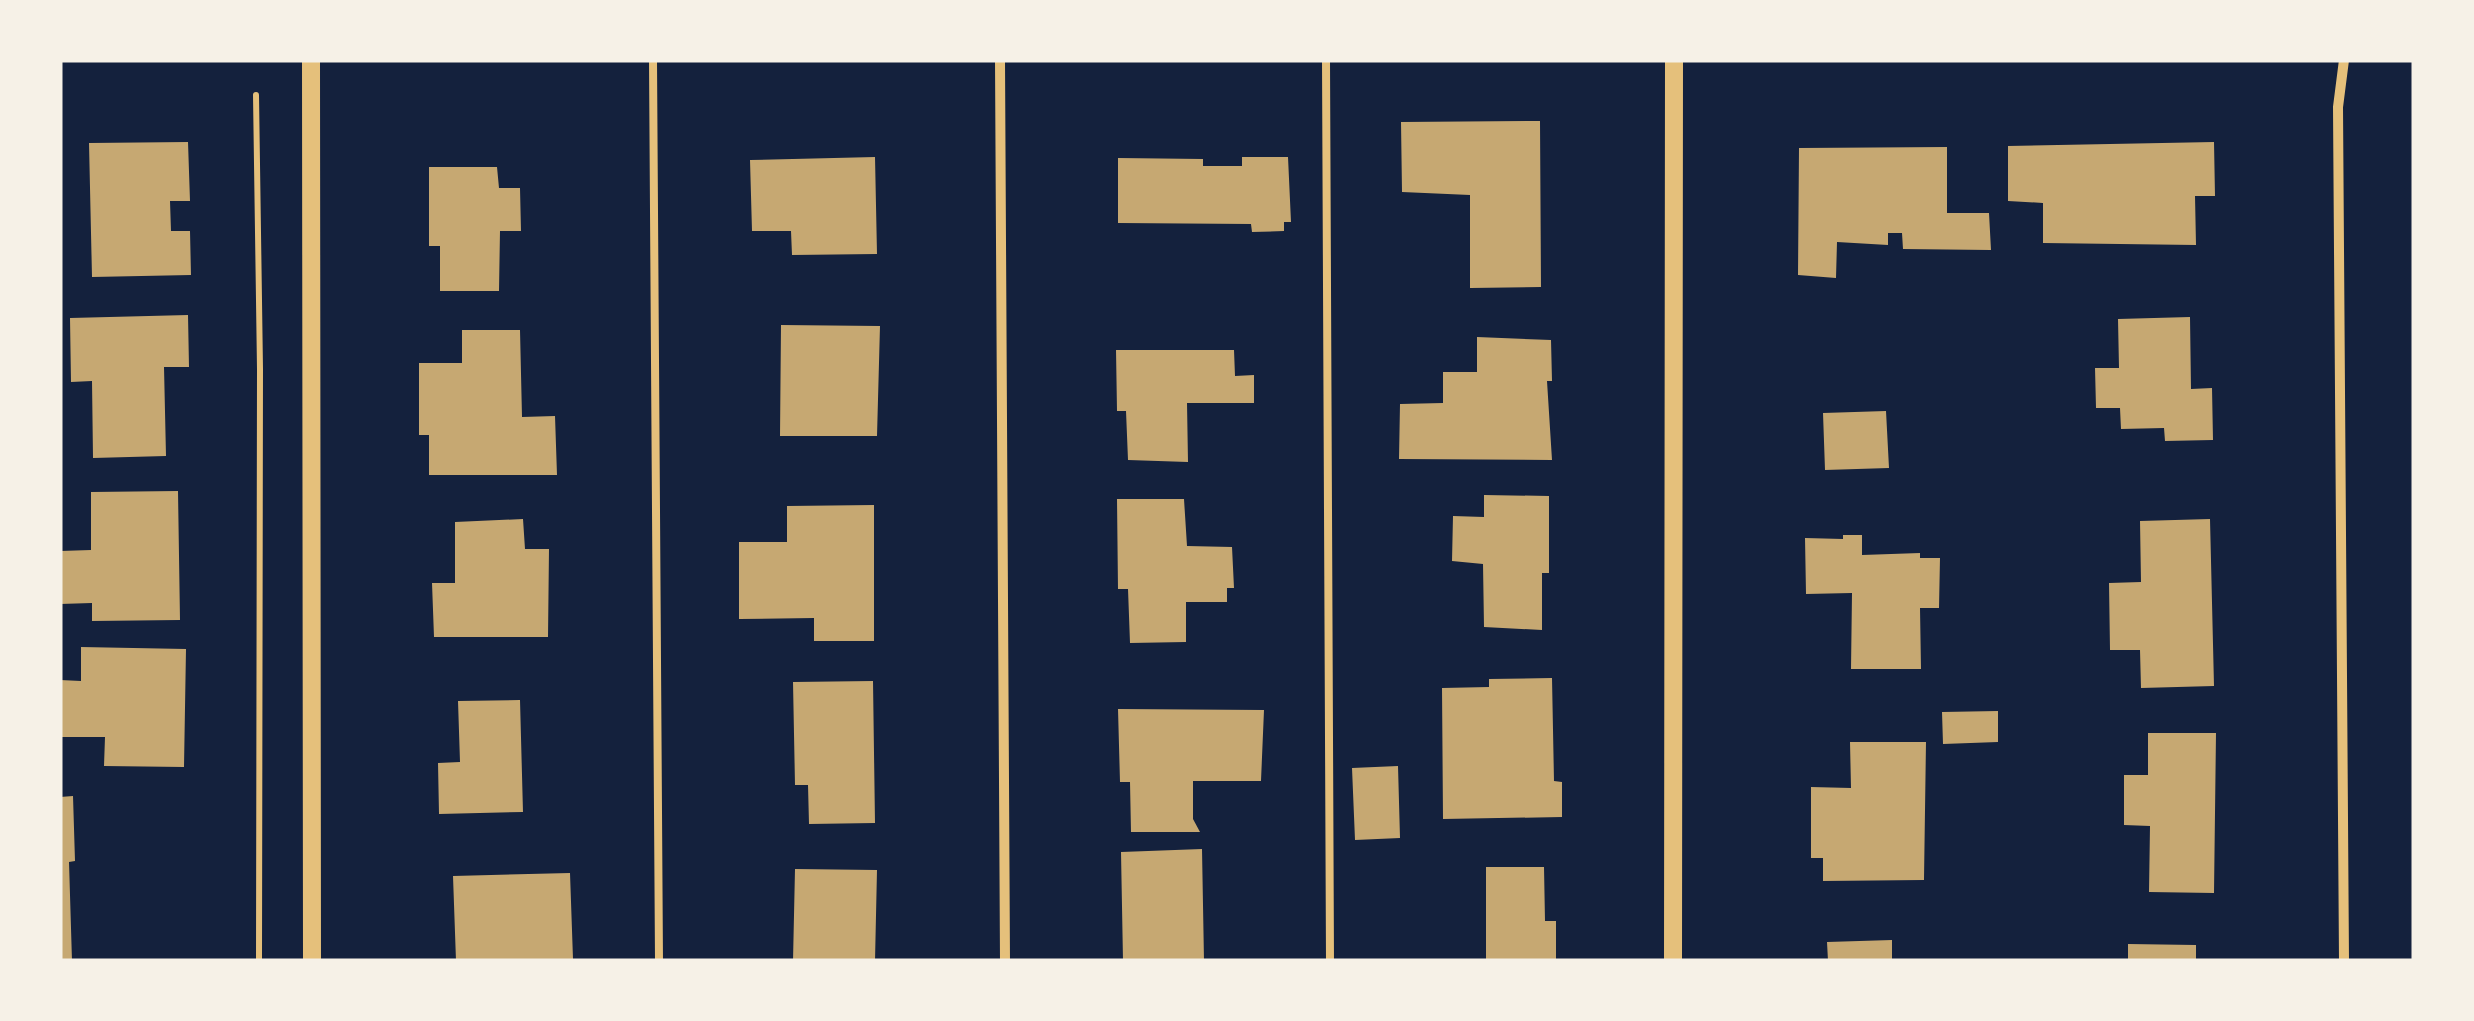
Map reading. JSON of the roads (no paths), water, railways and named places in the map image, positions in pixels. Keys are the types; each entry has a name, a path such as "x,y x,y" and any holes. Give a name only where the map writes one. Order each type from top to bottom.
{"street":[{"path":"310,60 312,961"},
{"path":"1000,60 1005,961"},
{"path":"1673,961 1674,60"},
{"path":"2344,60 2338,127 2344,961"}],"lane":[{"path":"653,60 659,961"},
{"path":"1326,60 1330,961"}]}
